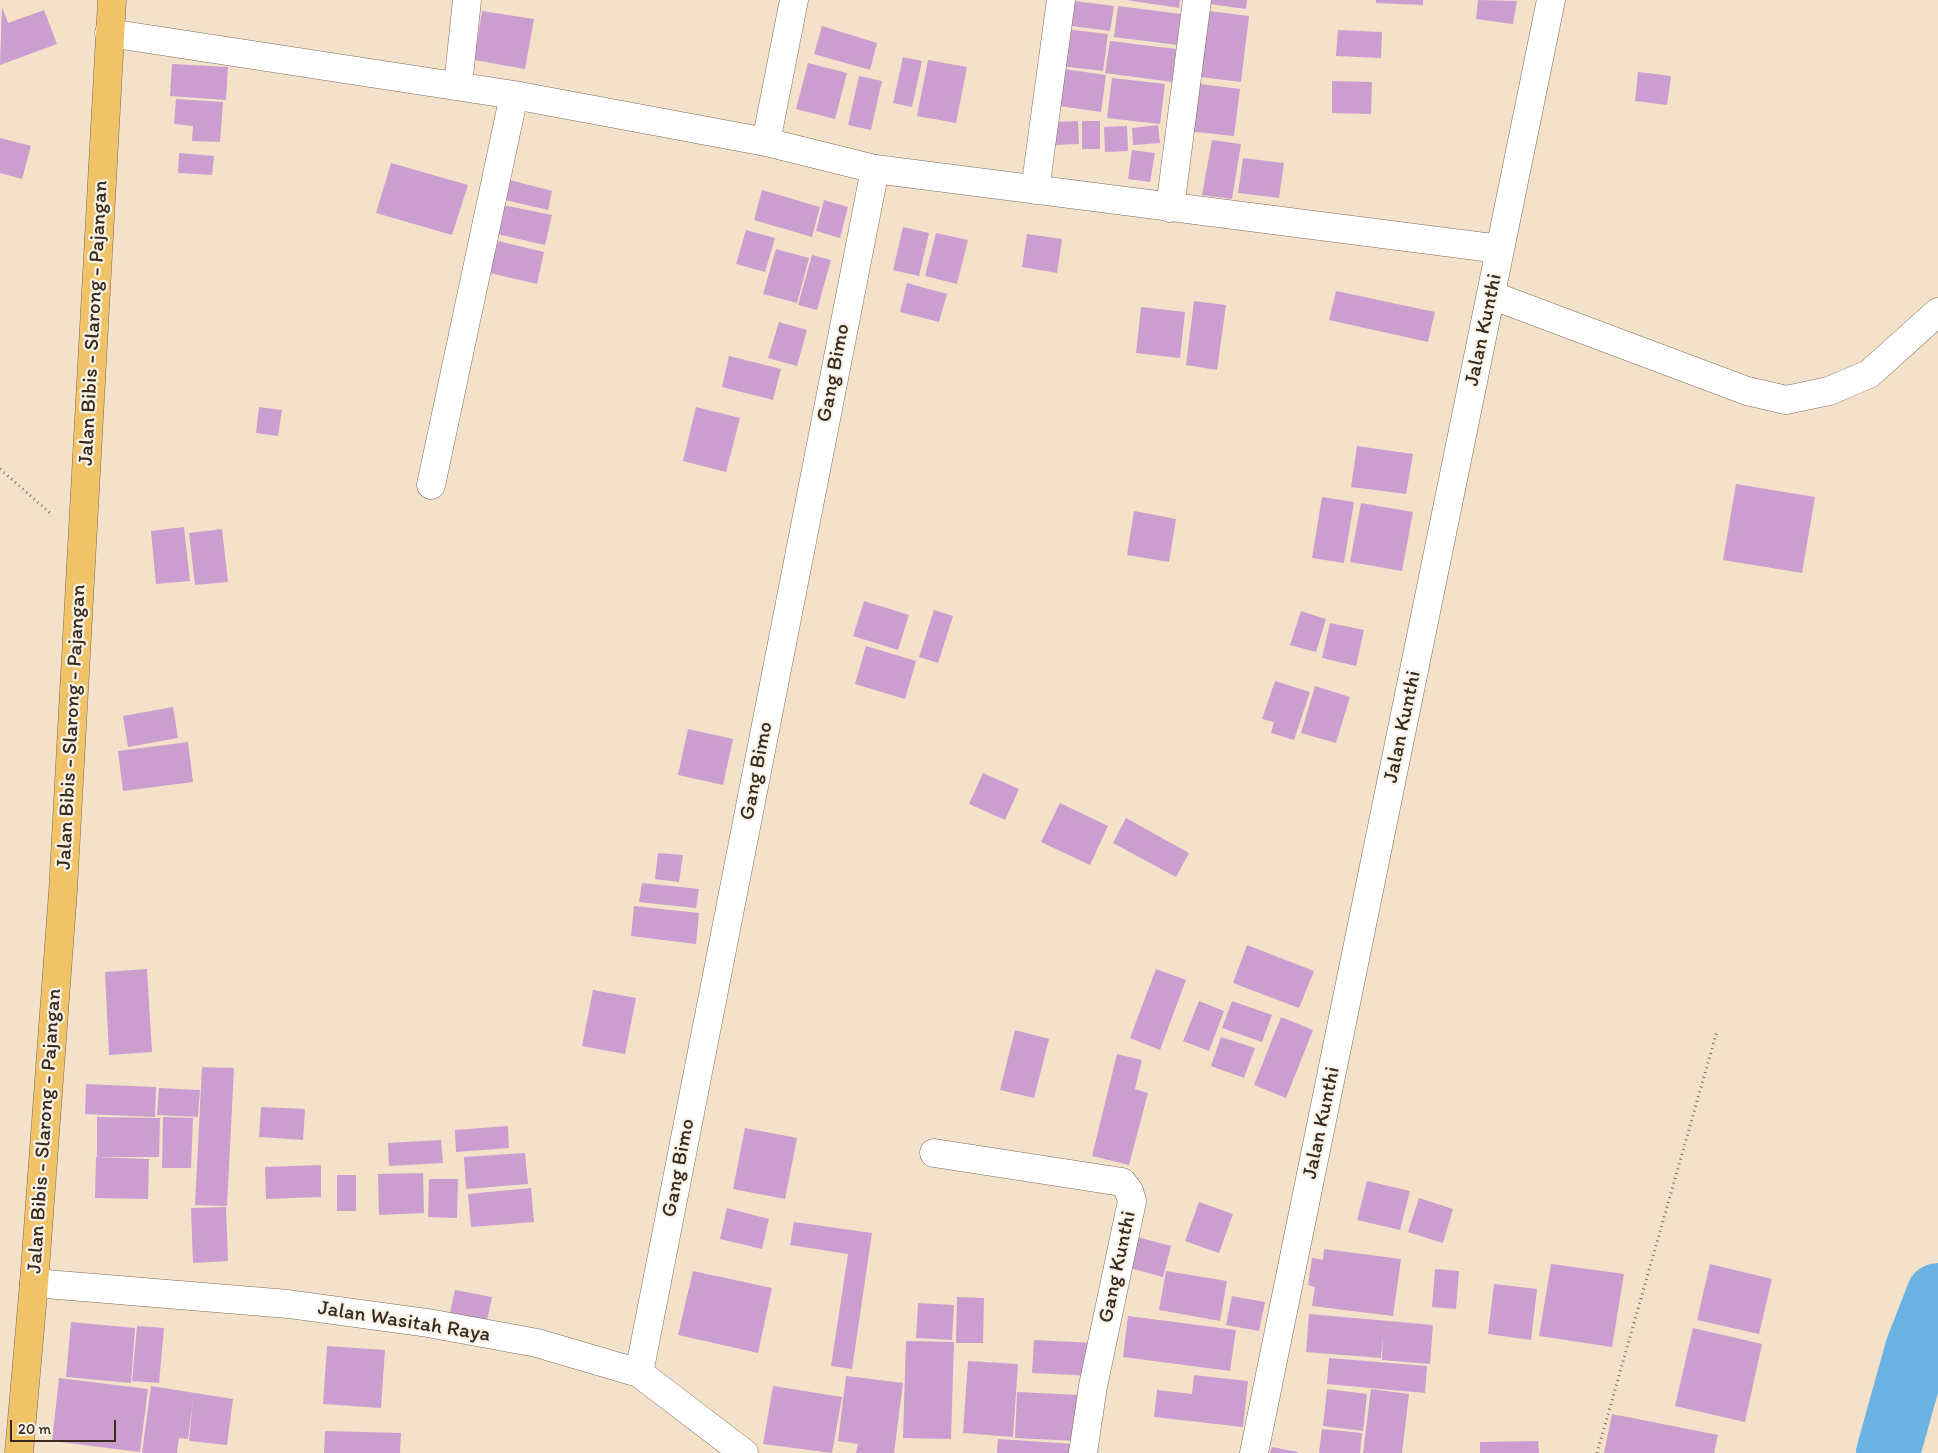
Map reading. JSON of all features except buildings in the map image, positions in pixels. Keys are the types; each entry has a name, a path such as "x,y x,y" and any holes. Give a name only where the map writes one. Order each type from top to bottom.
{"main road":[{"name":"Jalan Bibis - Slarong - Pajangan","path":"19,1453 34,1283 63,891 112,0"}],"street":[{"path":"458,86 467,0"},
{"path":"766,142 794,0"},
{"path":"1035,190 1061,0"},
{"path":"1170,208 1196,0"},
{"name":"Jalan Kunthi","path":"1254,1453 1551,0"},
{"path":"109,33 514,95 766,142 874,169 1500,249"},
{"path":"431,486 514,95"},
{"name":"Gang Bimo","path":"639,1373 874,169"},
{"path":"1491,294 1747,391 1786,400 1829,391 1869,374 1938,312"},
{"name":"Gang Kunthi","path":"934,1153 1122,1182 1129,1191 1132,1201 1093,1386 1083,1453"},
{"name":"Jalan Wasitah Raya","path":"34,1283 288,1304 428,1323 537,1343 639,1373 744,1453"}],"path":[{"path":"0,469 48,510 53,518"},
{"path":"1597,1453 1717,1031"}],"waterway":[{"path":"1888,1453 1917,1349 1938,1295"}]}
